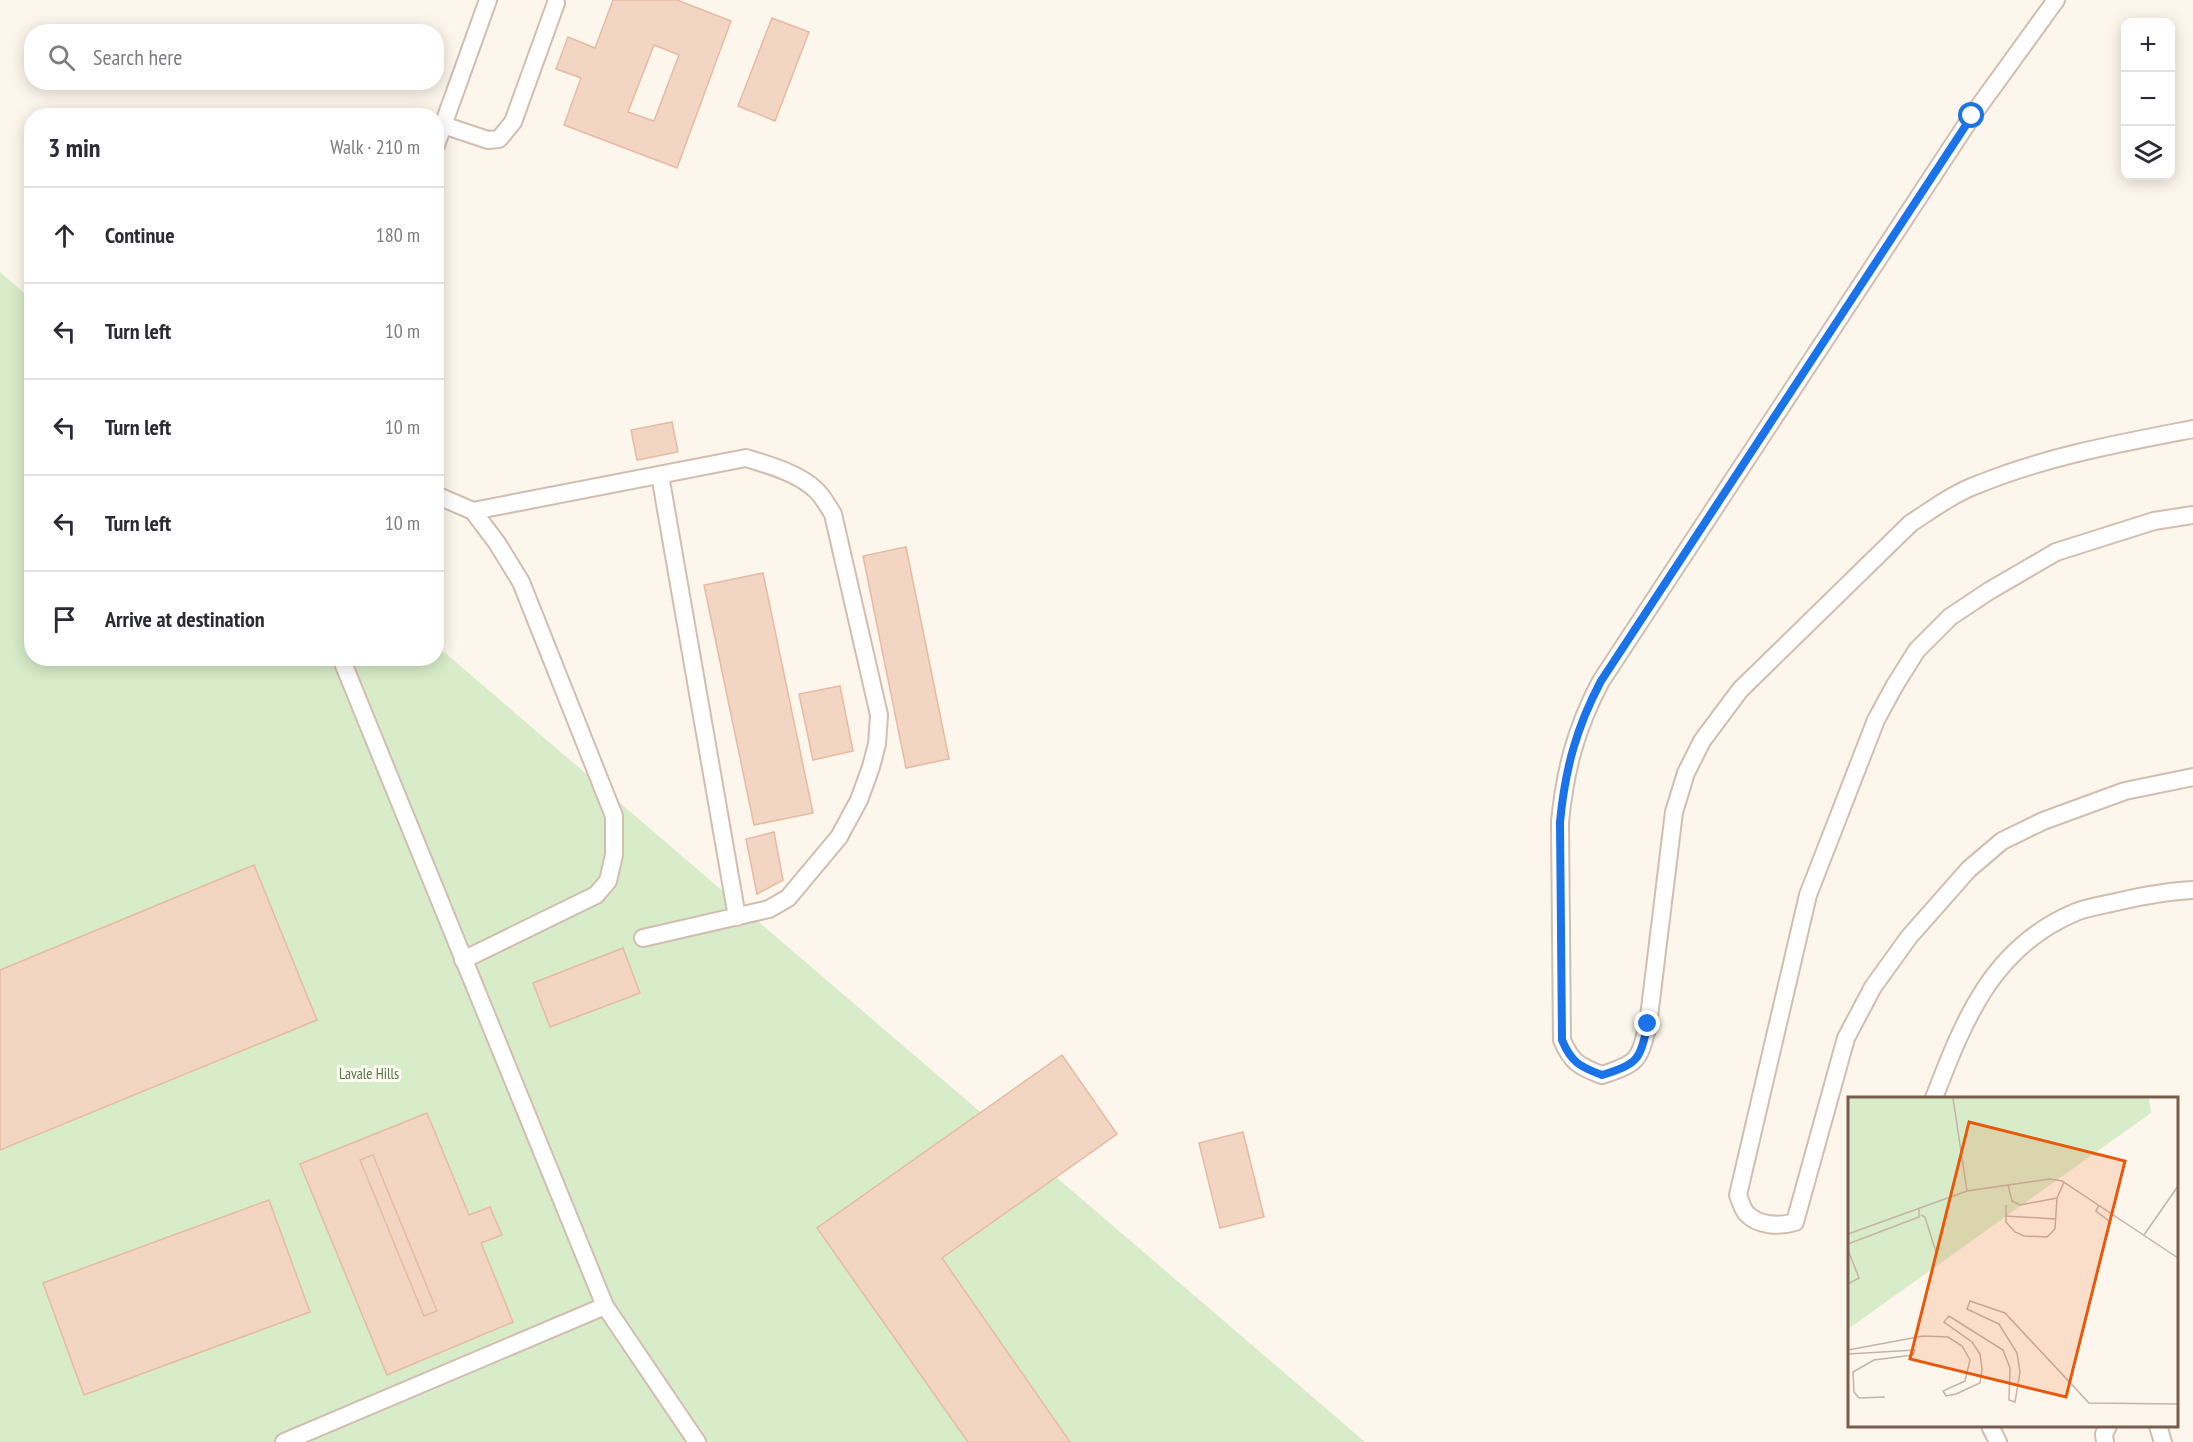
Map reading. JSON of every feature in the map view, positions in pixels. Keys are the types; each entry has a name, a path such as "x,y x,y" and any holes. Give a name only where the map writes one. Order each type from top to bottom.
{"lane":[{"path":"444,122 488,0"},
{"path":"2056,0 1965,126 1601,681 1585,711 1572,747 1563,786 1560,822 1562,1040 1575,1063 1602,1075 1624,1068 1640,1055 1648,1024 1674,812 1686,773 1701,741 1740,690 1911,523 1943,502 1978,484 2073,453 2193,429"},
{"path":"444,125 488,140 499,139 513,122 556,3"},
{"path":"473,511 746,458 798,478 816,490 833,514 879,715 877,744 859,800 839,837 788,898 769,909 643,938"},
{"path":"660,475 737,916"},
{"path":"444,498 473,511 497,543 521,582 614,816 614,855 608,881 596,895 463,960"},
{"path":"2193,515 2154,521 2056,552 1950,617 1917,650 1894,685 1876,720 1808,895 1738,1195 1746,1213 1762,1223 1782,1226 1795,1222 1846,1038 1873,987 1910,938 1969,869 2002,842 2043,821 2125,791 2193,777"},
{"path":"344,666 605,1306 697,1442"},
{"path":"1934,1097 1970,1011 1995,974 2029,939 2078,911 2160,892 2193,890"},
{"path":"284,1442 605,1306"},
{"path":"1991,1427 1998,1442"},
{"path":"2105,1442 2104,1434 2107,1427"},
{"path":"2159,1427 2163,1442"}],"green space":[{"name":"Lavale Hills","path":"0,272 24,293 24,666 444,666 444,652 1365,1442 0,1442"}],"building":[{"path":"613,0 677,0 731,21 677,168 564,125 581,78 556,69 568,37 595,48","holes":["654,45 679,55 654,121 628,112"]},
{"path":"772,18 809,32 775,121 738,106"},
{"path":"672,422 678,452 637,460 631,430"},
{"path":"906,547 949,759 906,768 863,556"},
{"path":"763,573 813,813 754,825 704,585"},
{"path":"840,686 853,751 813,760 799,694"},
{"path":"774,832 783,880 757,894 746,839"},
{"path":"254,865 317,1020 0,1150 0,970"},
{"path":"623,948 640,993 550,1027 533,983"},
{"path":"1062,1055 1117,1134 942,1258 1070,1442 968,1442 817,1228"},
{"path":"427,1113 469,1215 490,1207 502,1235 481,1243 513,1322 387,1375 300,1164"},
{"path":"1243,1132 1264,1217 1220,1228 1199,1143"},
{"path":"373,1155 437,1311 424,1316 360,1160"},
{"path":"269,1200 310,1312 84,1395 43,1283"}],"route":[{"path":"1648,1024 1640,1055 1624,1068 1602,1075 1575,1063 1562,1040 1560,822 1563,786 1572,747 1585,711 1601,681 1972,116"}]}
